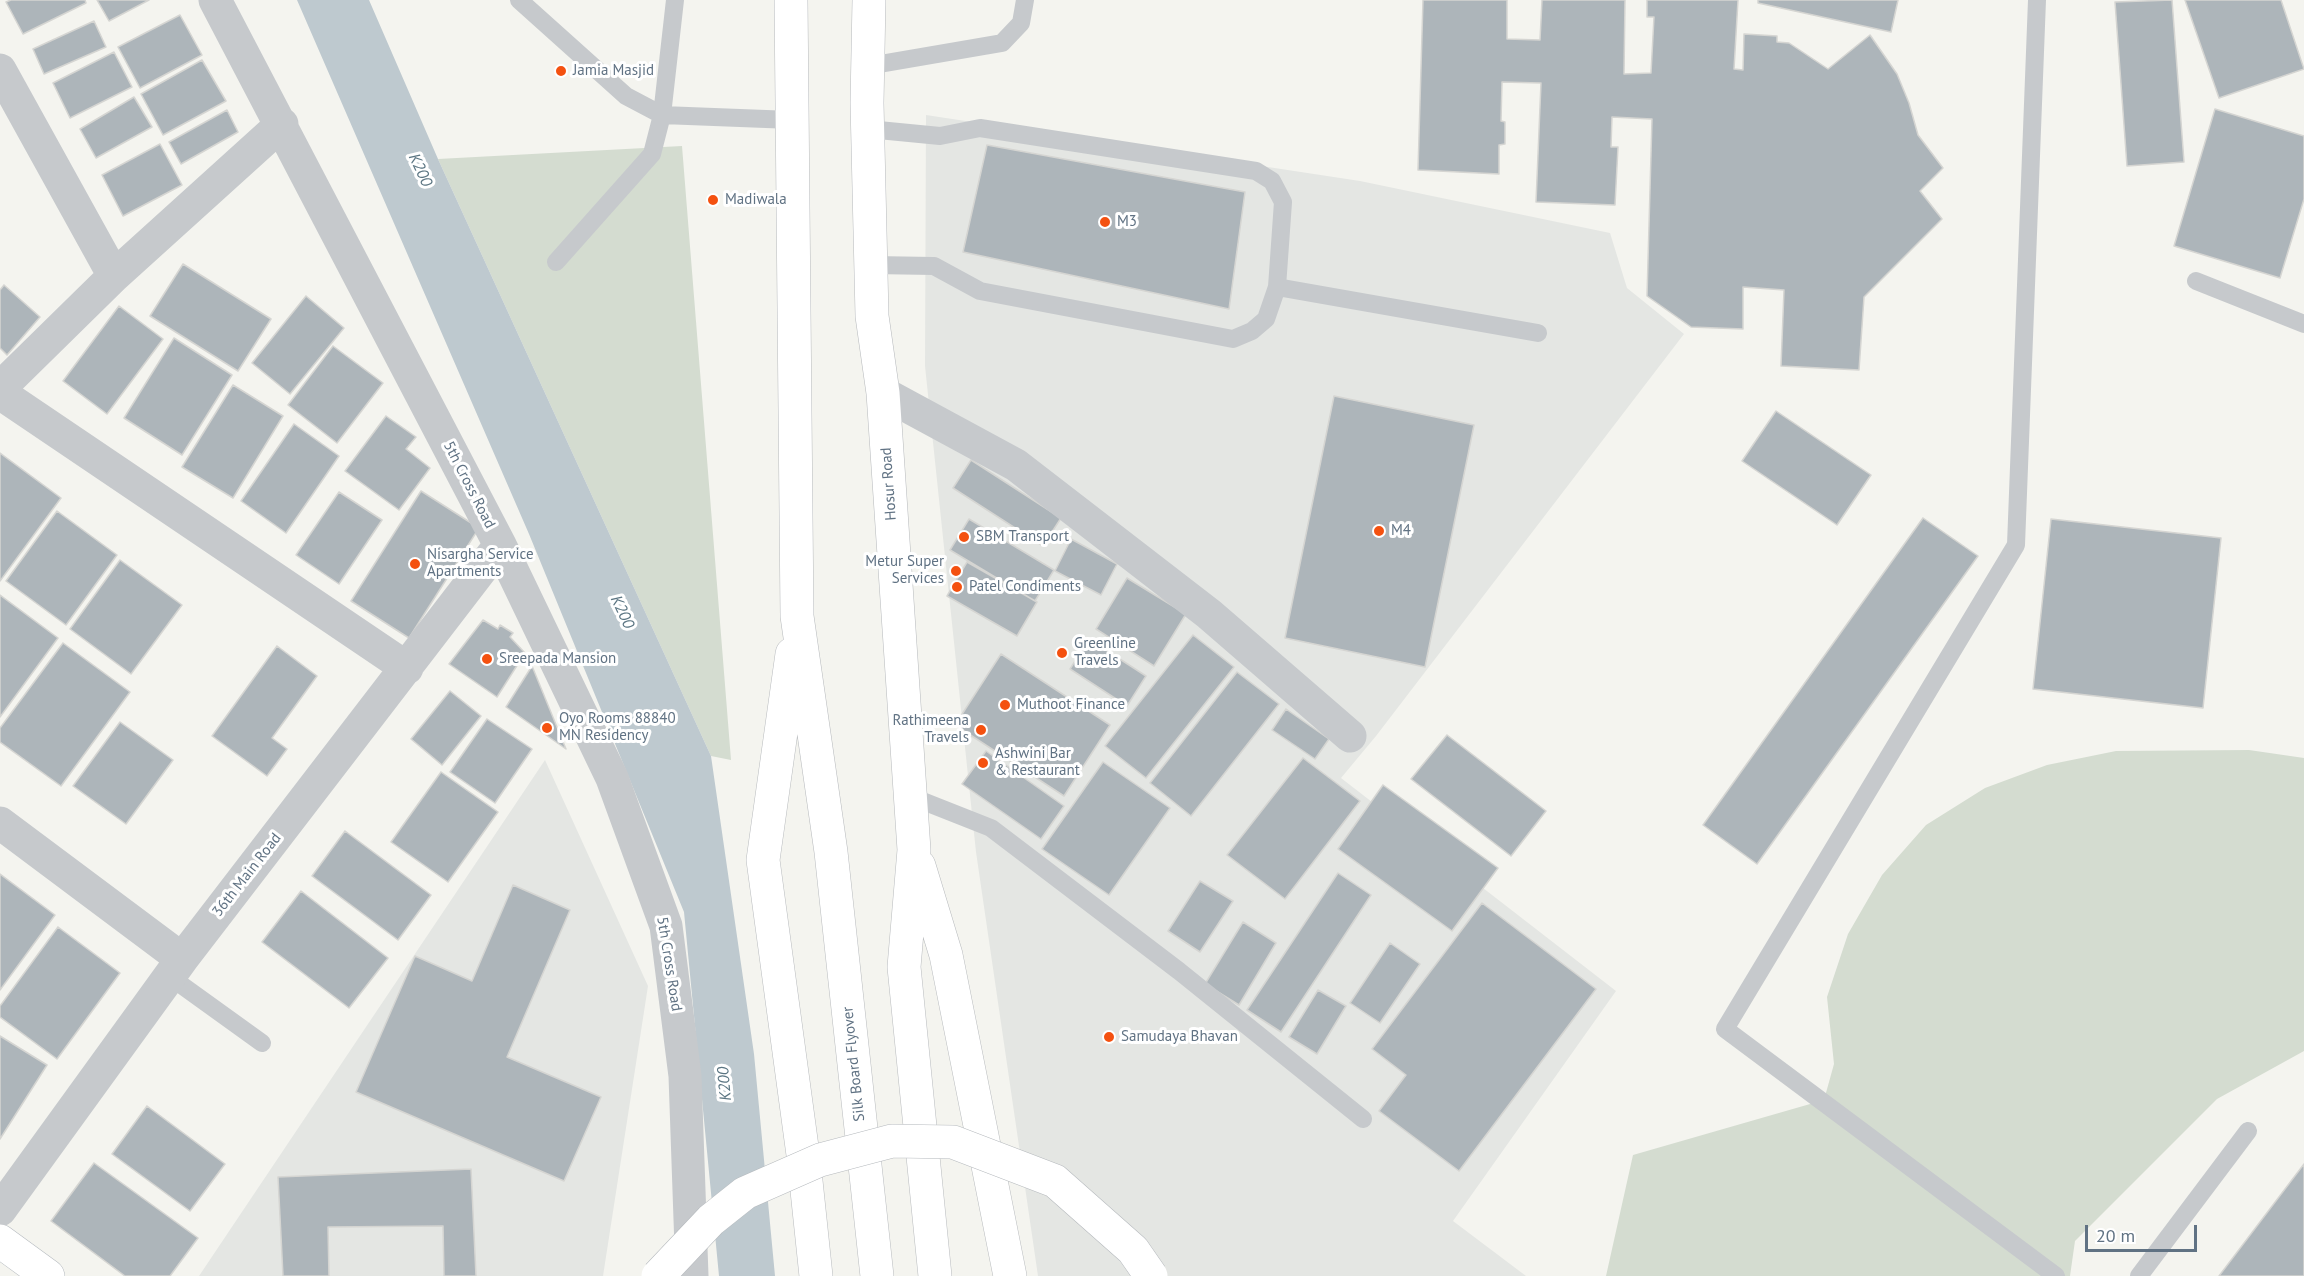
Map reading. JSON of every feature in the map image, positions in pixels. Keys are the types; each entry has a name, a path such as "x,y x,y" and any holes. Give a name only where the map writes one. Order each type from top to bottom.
{"main road":[{"path":"791,0 797,616 763,860 804,1162 816,1276"},
{"name":"Hosur Road","path":"869,0 868,129 872,316 883,393 914,850 904,967 935,1276"},
{"name":"Silk Board Flyover","path":"797,616 831,852 877,1276"},
{"path":"914,850 946,955 1010,1276"},
{"path":"658,1276 711,1220 745,1193 820,1160 892,1141 953,1142 1055,1181 1134,1250 1151,1276"},
{"path":"679,1276 711,1220"},
{"path":"0,1241 48,1276"}],"street":[{"name":"5th Cross Road","path":"215,0 282,124 500,545 612,778 666,926 685,1076 692,1276"},
{"path":"0,70 114,276"},
{"path":"0,388 114,276 282,124"},
{"path":"0,393 407,668"},
{"path":"883,393 1016,465 1209,614 1350,736"},
{"name":"36th Main Road","path":"0,1210 175,968 500,545"},
{"path":"0,823 175,968"}],"lane":[{"path":"519,0 626,96 663,116 792,120"},
{"path":"556,262 652,154 663,116 675,0"},
{"path":"868,66 1002,43 1021,23 1024,0"},
{"path":"2037,0 2016,545 1725,1029 2056,1276"},
{"path":"868,129 940,136 980,128 1256,171 1272,181 1283,202 1277,287 1266,319 1252,331 1233,339 980,291 934,266 872,265"},
{"path":"2196,281 2304,324"},
{"path":"1277,287 1538,333"},
{"path":"910,796 991,828 1179,971 1363,1119"},
{"path":"175,968 262,1043"},
{"path":"2139,1276 2248,1131"}],"shaded area":[{"path":"926,115 1360,181 1610,233 1627,288 1684,334 1376,736 1341,778 1616,991 1453,1221 1526,1276 1038,1276 976,852 925,366"},
{"path":"682,146 731,760 711,756 438,159"},
{"path":"2249,750 2304,758 2304,1051 2217,1099 2075,1241 2070,1276 1606,1276 1633,1155 1824,1100 1834,1064 1827,997 1848,934 1882,875 1926,825 1985,788 2047,765 2116,751"},
{"path":"545,760 648,986 603,1276 199,1276"}],"water":[{"name":"K200","path":"297,0 369,0 438,159 711,756 754,1054 775,1276 719,1276 684,912 529,534"}],"building":[{"path":"11,0 85,0 86,3 23,34 6,2"},
{"path":"97,0 149,0 109,21"},
{"path":"1423,0 1507,0 1507,39 1540,40 1542,0 1625,0 1624,74 1651,73 1654,17 1647,17 1647,0 1738,0 1734,69 1743,70 1744,34 1777,36 1777,42 1789,43 1828,69 1870,35 1897,74 1909,103 1918,135 1943,168 1920,191 1942,219 1864,297 1859,370 1781,366 1784,290 1743,287 1743,329 1691,327 1647,296 1652,119 1612,117 1611,147 1618,147 1615,205 1536,202 1541,83 1502,82 1501,121 1505,122 1505,144 1499,145 1499,174 1418,170"},
{"path":"1758,0 1898,0 1891,32 1758,3"},
{"path":"2172,0 2184,162 2127,166 2115,2"},
{"path":"2185,0 2281,0 2304,69 2219,98"},
{"path":"180,15 202,55 140,88 118,47"},
{"path":"94,21 106,47 44,74 33,49"},
{"path":"114,52 132,87 70,118 53,83"},
{"path":"202,60 226,101 163,135 141,94"},
{"path":"134,97 152,127 96,158 80,129"},
{"path":"2215,109 2304,136 2304,199 2280,278 2174,246"},
{"path":"227,110 238,132 181,164 169,142"},
{"path":"160,144 182,185 123,216 102,175"},
{"name":"M3","path":"987,145 1245,192 1229,309 963,252"},
{"path":"183,264 271,319 238,371 150,316"},
{"path":"4,285 40,317 7,355 0,348 0,290"},
{"path":"306,296 344,328 290,394 252,363"},
{"path":"119,306 163,339 107,414 63,381"},
{"path":"174,338 232,375 182,455 124,418"},
{"path":"333,346 383,383 337,443 288,405"},
{"path":"233,385 283,416 233,498 182,467"},
{"name":"M4","path":"1334,396 1474,425 1425,667 1285,638"},
{"path":"1776,411 1871,475 1837,525 1742,461"},
{"path":"386,416 416,437 406,449 430,468 399,510 345,471"},
{"path":"294,424 339,456 286,533 241,501"},
{"path":"0,453 61,498 0,581"},
{"path":"971,460 1061,518 1043,546 953,488"},
{"name":"Nisargha Service Apartments","path":"421,491 479,528 409,638 351,601"},
{"path":"339,492 382,520 339,584 296,555"},
{"path":"57,511 117,555 66,625 6,581"},
{"path":"1923,518 1978,556 1757,864 1703,825"},
{"path":"969,519 1054,570 1035,601 950,550"},
{"path":"2051,519 2221,538 2203,708 2033,689"},
{"path":"1071,539 1117,564 1101,595 1055,571"},
{"path":"120,560 182,605 131,674 70,629"},
{"path":"967,562 1037,602 1017,636 947,596"},
{"path":"1127,578 1186,614 1154,666 1096,629"},
{"path":"0,595 58,638 0,717"},
{"name":"Sreepada Mansion","path":"483,620 498,629 500,625 513,633 510,637 525,653 497,697 449,664"},
{"path":"1193,635 1234,667 1146,778 1105,746"},
{"path":"1089,639 1146,676 1127,706 1070,669"},
{"path":"63,643 130,692 61,786 0,742 0,728"},
{"path":"277,646 317,676 272,738 287,749 267,776 212,736"},
{"path":"1001,654 1110,725 1064,796 955,725"},
{"name":"Oyo Rooms 88840 MN Residency","path":"532,666 566,749 506,707"},
{"path":"1237,672 1279,704 1191,816 1150,783"},
{"path":"450,691 481,716 442,765 411,739"},
{"path":"1286,709 1329,739 1315,759 1272,730"},
{"path":"487,719 532,749 495,803 450,772"},
{"path":"120,722 173,760 126,824 73,786"},
{"path":"1447,735 1546,811 1511,856 1411,779"},
{"path":"986,751 1064,806 1041,839 962,784"},
{"path":"1303,758 1360,801 1285,899 1227,855"},
{"path":"1103,762 1170,808 1109,895 1042,849"},
{"path":"441,772 498,812 448,882 391,842"},
{"path":"1383,785 1498,868 1452,931 1338,849"},
{"path":"345,831 431,895 398,940 312,876"},
{"path":"1338,873 1371,895 1281,1032 1247,1010"},
{"path":"0,874 55,915 0,990"},
{"path":"1200,881 1233,901 1200,952 1168,931"},
{"path":"513,885 570,910 507,1057 601,1097 564,1181 356,1092 415,956 472,981"},
{"path":"301,891 388,958 349,1008 262,942"},
{"path":"1482,903 1596,989 1459,1171 1379,1111 1406,1075 1372,1049"},
{"path":"1243,922 1276,943 1239,1005 1205,984"},
{"path":"58,927 120,973 57,1059 0,1017 0,1006"},
{"path":"1390,943 1420,964 1380,1023 1350,1003"},
{"path":"1318,990 1346,1006 1317,1054 1289,1037"},
{"path":"0,1036 47,1065 0,1139"},
{"path":"147,1106 225,1164 190,1211 112,1154"},
{"path":"94,1163 198,1238 170,1276 125,1276 51,1221"},
{"path":"2304,1164 2304,1276 2219,1276"},
{"path":"471,1169 476,1276 444,1276 443,1226 328,1227 329,1276 283,1276 278,1177"}],"place":[{"name":"Jamia Masjid","path":"561,71"},
{"name":"Madiwala","path":"713,200"},
{"name":"M3","path":"1105,222"},
{"name":"M4","path":"1379,531"},
{"name":"SBM Transport","path":"964,537"},
{"name":"Nisargha Service Apartments","path":"415,564"},
{"name":"Metur Super Services","path":"956,571"},
{"name":"Patel Condiments","path":"957,587"},
{"name":"Greenline Travels","path":"1062,653"},
{"name":"Sreepada Mansion","path":"487,659"},
{"name":"Muthoot Finance","path":"1005,705"},
{"name":"Oyo Rooms 88840 MN Residency","path":"547,728"},
{"name":"Rathimeena Travels","path":"981,730"},
{"name":"Ashwini Bar & Restaurant","path":"983,763"},
{"name":"Samudaya Bhavan","path":"1109,1037"}]}
